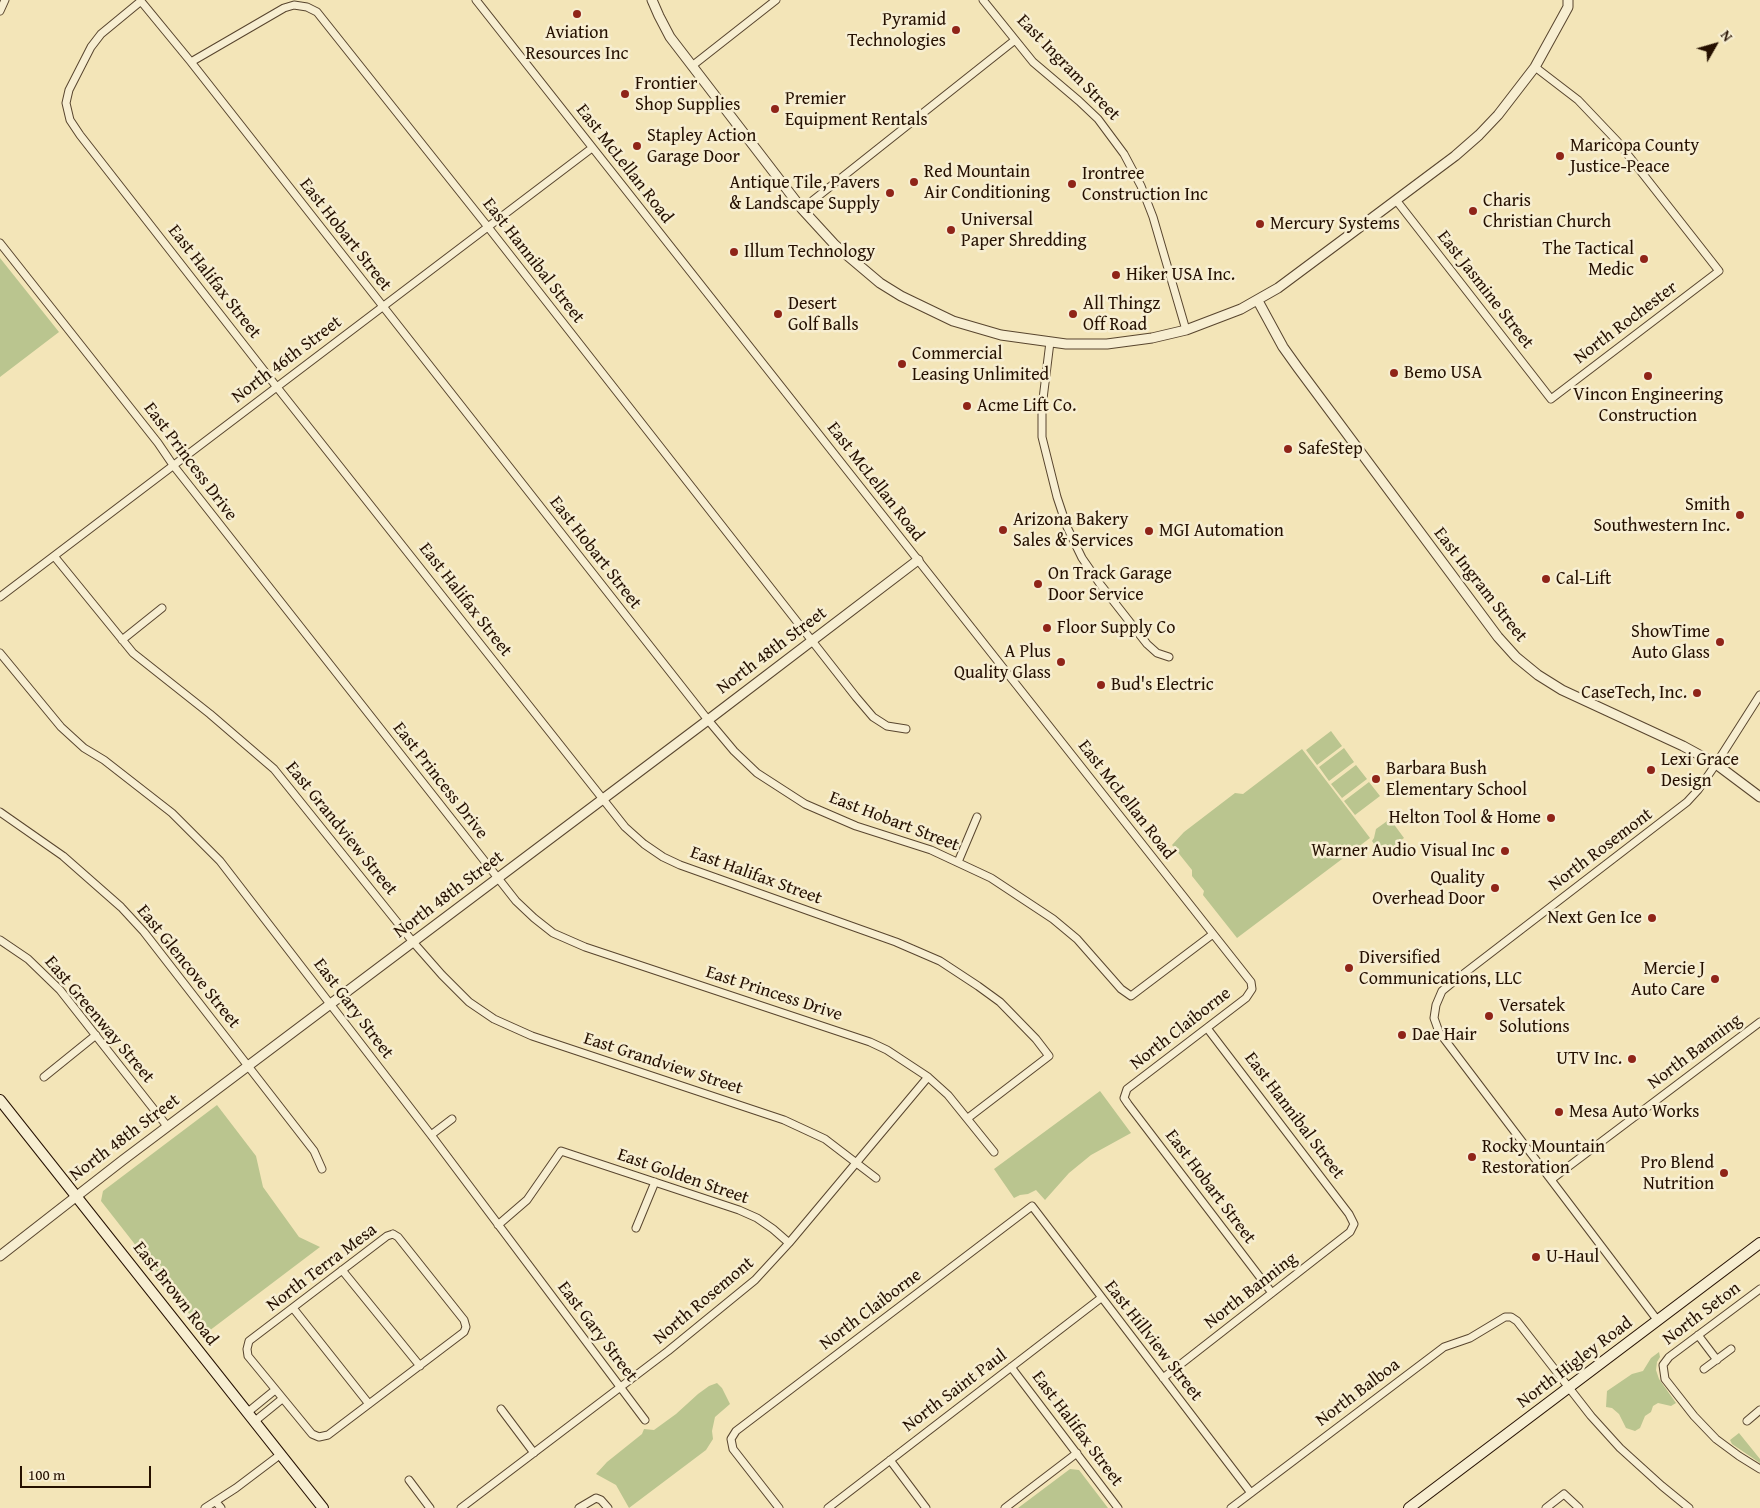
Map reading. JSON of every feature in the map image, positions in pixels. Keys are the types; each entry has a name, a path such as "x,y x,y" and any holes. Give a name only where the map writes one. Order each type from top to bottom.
{"main road":[{"name":"East Brown Road","path":"0,1100 324,1508"},
{"name":"North Higley Road","path":"1409,1508 1760,1243"}],"street":[{"path":"0,11 6,0"},
{"name":"East Hobart Street","path":"141,0 708,720 734,751 757,773 806,804 856,826 931,850 991,878 1053,919 1077,940 1121,989 1131,996 1213,934"},
{"name":"East Halifax Street","path":"141,0 101,34 90,47 69,90 66,103 70,120 276,386 625,827 644,844 664,857 707,876 896,942 940,961 1000,1002 1036,1039 1049,1056 968,1118"},
{"name":"East McLellan Road","path":"476,0 1251,982"},
{"path":"652,0 670,38 802,209 835,246 880,283 901,296 953,321 1001,335 1050,342 1107,344 1152,338 1186,330 1225,316 1258,300 1290,279 1479,136 1498,115 1535,67 1568,4 1575,0"},
{"path":"692,66 776,0"},
{"name":"East Ingram Street","path":"984,0 1033,62 1079,100 1098,120 1124,154 1141,186 1153,217 1186,330"},
{"name":"East Hannibal Street","path":"191,62 284,8 294,5 307,7 317,12 856,697 874,717 887,726 906,729"},
{"path":"802,209 1015,40"},
{"name":"North Rochester","path":"1535,67 1578,100 1618,140 1719,271 1551,399"},
{"name":"North 46th Street","path":"0,597 592,148"},
{"name":"East Jasmine Street","path":"1396,200 1551,399"},
{"name":"East Princess Drive","path":"0,243 516,901 534,918 553,932 585,947 870,1042 908,1062 948,1094 994,1152"},
{"name":"East Ingram Street","path":"1258,300 1283,347 1302,375 1498,637 1516,657 1538,675 1562,690 1683,746 1716,764 1760,796"},
{"path":"1050,342 1042,407 1042,437 1056,497 1067,527 1082,558 1147,644 1157,653 1169,656"},
{"name":"East Grandview Street","path":"54,556 122,640 149,666 210,714 274,769 413,942 469,1002 494,1019 517,1031 784,1120 825,1140 876,1178"},
{"name":"North 48th Street","path":"0,1256 168,1126 918,560"},
{"path":"122,640 162,608"},
{"name":"East Gary Street","path":"0,652 62,727 84,748 104,760 172,813 220,861 431,1135 645,1420"},
{"name":"North Rosemont","path":"1552,1180 1440,1032 1434,1018 1436,1005 1442,991 1687,802 1716,764 1760,695"},
{"name":"East Glencove Street","path":"0,812 63,856 121,907 144,932 314,1151 322,1169"},
{"path":"958,862 977,817"},
{"name":"East Greenway Street","path":"0,940 28,959 60,990 168,1126"},
{"name":"North Claiborne","path":"1124,1098 1128,1089 1246,998 1252,989 1251,982"},
{"name":"North Banning","path":"1552,1180 1760,1022"},
{"name":"East Hannibal Street","path":"1207,1028 1349,1214 1354,1224"},
{"path":"44,1077 96,1035"},
{"name":"North Rosemont","path":"461,1508 620,1388 756,1280 789,1244 928,1077"},
{"name":"East Hobart Street","path":"1124,1098 1272,1293"},
{"path":"431,1135 452,1119"},
{"name":"East Golden Street","path":"498,1225 528,1200 561,1151 739,1210 765,1223 789,1244"},
{"path":"1552,1180 1658,1321"},
{"path":"636,1228 655,1182"},
{"name":"North Claiborne","path":"779,1508 733,1449 731,1439 736,1431 1032,1206"},
{"name":"East Hillview Street","path":"1032,1206 1250,1493"},
{"name":"North Banning","path":"1162,1378 1350,1232 1354,1224"},
{"name":"North Terra Mesa","path":"275,1390 248,1356 246,1349 249,1341 392,1234 398,1237 464,1320 466,1328 464,1332 328,1435 319,1437 312,1434 282,1399"},
{"path":"342,1270 420,1366"},
{"name":"North Seton","path":"1760,1289 1669,1357 1663,1365 1665,1378 1694,1416 1716,1439 1760,1469"},
{"name":"North Saint Paul","path":"828,1508 1101,1298"},
{"path":"293,1308 369,1404"},
{"name":"North Balboa","path":"1231,1508 1444,1347 1470,1338 1505,1318 1511,1317 1517,1321 1568,1387"},
{"path":"1698,1335 1717,1360"},
{"path":"1704,1369 1731,1349"},
{"name":"East Halifax Street","path":"1011,1367 1118,1508"},
{"path":"1568,1387 1620,1448 1689,1508"},
{"path":"248,1412 275,1390 282,1399 255,1421"},
{"path":"501,1409 534,1453"},
{"path":"1746,1421 1759,1412"},
{"path":"1005,1508 1077,1453"},
{"path":"205,1508 218,1505 280,1454"},
{"path":"890,1460 926,1508"},
{"path":"409,1480 430,1508"},
{"path":"1546,1508 1564,1494 1579,1508"},
{"path":"579,1508 596,1498 601,1500 608,1508"}],"green space":[{"path":"0,258 59,332 0,377"},
{"path":"1331,731 1342,746 1317,765 1306,750"},
{"path":"1344,748 1354,762 1329,781 1319,767"},
{"path":"1302,749 1370,838 1237,938 1203,895 1204,891 1192,876 1192,870 1172,845 1184,832 1235,793 1243,794"},
{"path":"1356,765 1367,779 1342,798 1331,784"},
{"path":"1369,782 1380,796 1355,815 1344,801"},
{"path":"1390,819 1404,838 1382,855 1372,841 1376,829"},
{"path":"1100,1091 1131,1133 1091,1155 1069,1173 1045,1200 1036,1190 1014,1198 994,1169"},
{"path":"217,1105 256,1156 263,1187 299,1237 320,1247 205,1334 101,1201 103,1191"},
{"path":"1659,1352 1660,1357 1656,1370 1659,1379 1676,1403 1671,1406 1658,1403 1645,1416 1640,1428 1635,1431 1626,1428 1619,1414 1612,1408 1606,1407 1607,1391 1632,1374 1643,1371 1651,1358"},
{"path":"717,1383 722,1388 730,1404 715,1417 712,1431 713,1439 706,1450 629,1508 616,1485 596,1474 607,1462 642,1434 644,1429 654,1430 676,1414 698,1394"},
{"path":"1739,1433 1760,1459 1760,1463 1732,1444 1730,1440"},
{"path":"1070,1469 1079,1470 1108,1508 1018,1508"}],"place":[{"name":"Aviation Resources Inc","path":"577,14"},
{"name":"Pyramid Technologies","path":"956,30"},
{"name":"Frontier Shop Supplies","path":"625,94"},
{"name":"Premier Equipment Rentals","path":"775,109"},
{"name":"Stapley Action Garage Door","path":"637,146"},
{"name":"Maricopa County Justice-Peace","path":"1560,156"},
{"name":"Red Mountain Air Conditioning","path":"914,182"},
{"name":"Irontree Construction Inc","path":"1072,184"},
{"name":"Antique Tile, Pavers & Landscape Supply","path":"890,193"},
{"name":"Charis Christian Church","path":"1473,211"},
{"name":"Mercury Systems","path":"1260,224"},
{"name":"Universal Paper Shredding","path":"951,230"},
{"name":"Illum Technology","path":"734,252"},
{"name":"The Tactical Medic","path":"1644,259"},
{"name":"Hiker USA Inc.","path":"1116,275"},
{"name":"Desert Golf Balls","path":"778,314"},
{"name":"All Thingz Off Road","path":"1073,314"},
{"name":"Commercial Leasing Unlimited","path":"902,364"},
{"name":"Bemo USA","path":"1394,373"},
{"name":"Vincon Engineering Construction","path":"1648,376"},
{"name":"Acme Lift Co.","path":"967,406"},
{"name":"SafeStep","path":"1288,449"},
{"name":"Smith Southwestern Inc.","path":"1740,515"},
{"name":"Arizona Bakery Sales & Services","path":"1003,530"},
{"name":"MGI Automation","path":"1149,531"},
{"name":"Cal-Lift","path":"1546,579"},
{"name":"On Track Garage Door Service","path":"1038,584"},
{"name":"Floor Supply Co","path":"1047,628"},
{"name":"ShowTime Auto Glass","path":"1720,642"},
{"name":"A Plus Quality Glass","path":"1061,662"},
{"name":"Bud's Electric","path":"1101,685"},
{"name":"CaseTech, Inc.","path":"1697,693"},
{"name":"Lexi Grace Design","path":"1651,770"},
{"name":"Barbara Bush Elementary School","path":"1376,779"},
{"name":"Helton Tool & Home","path":"1551,818"},
{"name":"Warner Audio Visual Inc","path":"1505,851"},
{"name":"Quality Overhead Door","path":"1495,888"},
{"name":"Next Gen Ice","path":"1652,918"},
{"name":"Diversified Communications, LLC","path":"1349,968"},
{"name":"Mercie J Auto Care","path":"1715,979"},
{"name":"Versatek Solutions","path":"1489,1016"},
{"name":"Dae Hair","path":"1402,1035"},
{"name":"UTV Inc.","path":"1632,1059"},
{"name":"Mesa Auto Works","path":"1559,1112"},
{"name":"Rocky Mountain Restoration","path":"1472,1157"},
{"name":"Pro Blend Nutrition","path":"1724,1173"},
{"name":"U-Haul","path":"1536,1257"}]}
